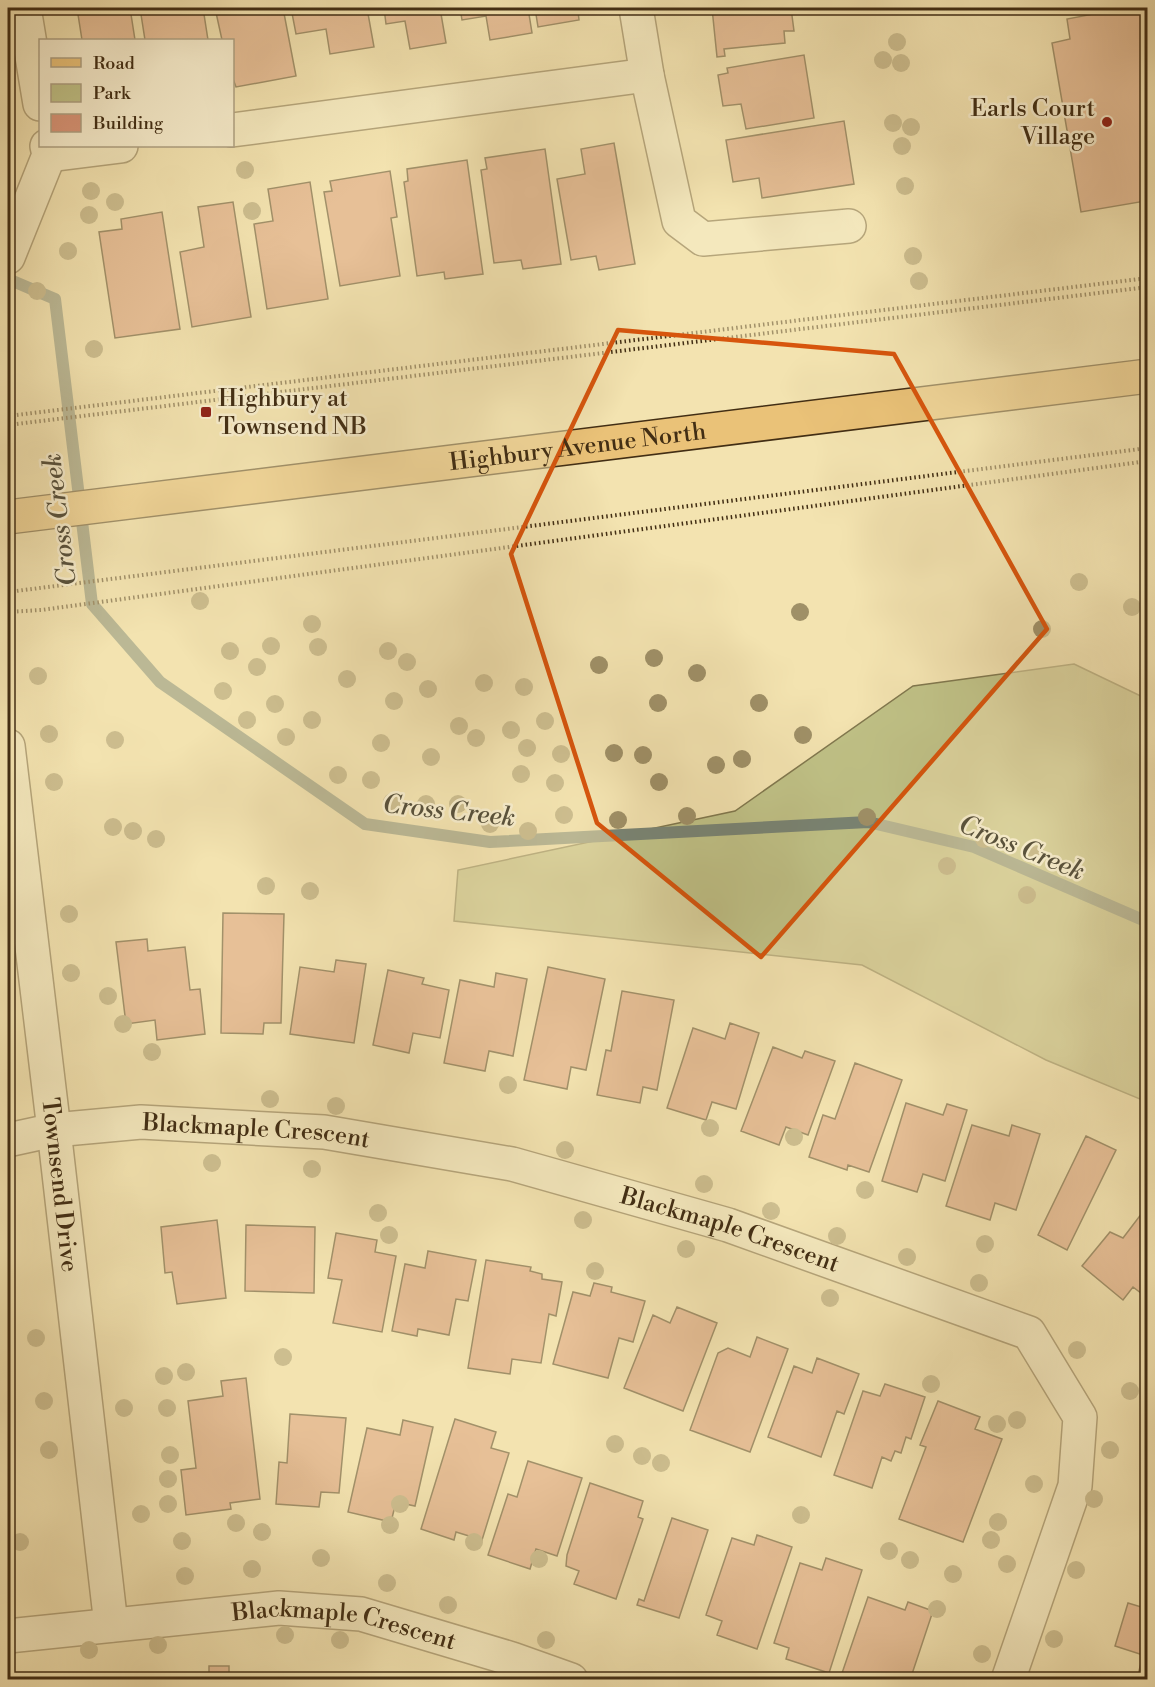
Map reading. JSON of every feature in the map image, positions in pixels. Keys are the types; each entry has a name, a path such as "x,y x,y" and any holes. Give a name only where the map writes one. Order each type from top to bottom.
{"main road":[{"name":"Highbury Avenue North","path":"8,517 1148,376"}],"street":[{"path":"24,8 39,98"},
{"path":"636,8 647,75 679,221 703,239 849,226"},
{"path":"234,130 647,75"},
{"path":"8,257 48,150 103,147"},
{"name":"Townsend Drive","path":"8,746 111,1625"},
{"name":"Blackmaple Crescent","path":"8,1140 54,1130 141,1122 324,1132 513,1164 728,1225 1029,1333 1080,1417 1075,1486 1008,1680"},
{"name":"Blackmaple Crescent","path":"8,1636 279,1608 361,1614 509,1669 571,1680"}],"path":[{"path":"8,416 1148,278"},
{"path":"8,425 1148,287"},
{"path":"8,592 1148,448"},
{"path":"8,612 52,608 1148,461"}],"highlighted area":[{"path":"618,330 894,354 1047,629 761,957 597,823 511,554"}],"green space":[{"path":"1074,664 1147,699 1147,1102 1046,1060 862,965 454,921 458,870 735,811 913,686"}],"building":[{"path":"77,8 130,8 135,39 82,39"},
{"path":"140,8 203,8 208,39 145,39"},
{"path":"215,8 283,8 296,76 236,87 234,39 222,39"},
{"path":"291,8 367,8 374,47 330,54 326,29 296,34"},
{"path":"384,8 440,8 446,43 410,49 405,21 386,24"},
{"path":"460,8 528,8 532,33 490,40 486,16 462,20"},
{"path":"535,8 599,8 578,11 579,20 538,27"},
{"path":"712,8 791,8 794,31 784,31 785,43 724,49 725,56 717,57"},
{"name":"Earls Court Village","path":"1120,8 1148,8 1148,218 1145,201 1081,212 1052,43 1070,39 1067,19"},
{"path":"804,55 814,118 746,129 741,104 723,106 718,75 728,73 727,68"},
{"path":"844,121 854,184 762,198 759,178 733,182 726,140"},
{"path":"614,143 635,264 599,270 596,256 571,260 557,179 585,174 581,149"},
{"path":"545,149 561,264 523,269 521,260 494,263 481,170 487,169 485,158"},
{"path":"467,160 483,274 445,279 444,272 417,276 404,182 408,181 407,169"},
{"path":"390,171 397,217 391,218 400,276 340,286 324,192 332,191 330,181"},
{"path":"310,182 328,299 267,309 254,224 273,221 268,189"},
{"path":"233,202 251,317 192,327 180,252 204,247 198,207"},
{"path":"162,212 180,329 115,338 99,232 122,229 121,219"},
{"path":"223,913 284,914 281,1023 264,1023 263,1034 221,1033"},
{"path":"147,939 148,951 185,947 190,990 200,989 205,1034 157,1040 155,1020 126,1024 116,942"},
{"path":"336,960 366,964 354,1043 290,1034 300,967 334,972"},
{"path":"548,967 605,979 586,1070 571,1067 567,1089 524,1080"},
{"path":"388,970 424,978 422,984 449,990 440,1038 413,1033 409,1053 373,1045"},
{"path":"496,973 527,979 513,1056 489,1051 485,1071 444,1063 460,980 494,987"},
{"path":"622,991 674,1000 657,1090 643,1087 640,1103 597,1095 606,1050 611,1051"},
{"path":"730,1023 759,1033 736,1109 712,1102 706,1120 667,1108 693,1028 725,1039"},
{"path":"773,1047 802,1058 805,1051 835,1061 808,1135 786,1127 779,1145 741,1131"},
{"path":"855,1063 902,1080 869,1172 848,1165 847,1170 809,1157 823,1115 835,1119"},
{"path":"906,1103 943,1115 947,1104 967,1110 945,1181 923,1174 917,1192 882,1181"},
{"path":"972,1125 1009,1136 1012,1125 1040,1134 1016,1210 995,1203 990,1220 946,1206"},
{"path":"1086,1136 1116,1150 1067,1250 1038,1235"},
{"path":"1142,1213 1148,1218 1148,1295 1146,1297 1133,1287 1123,1300 1082,1266 1110,1232 1123,1238"},
{"path":"217,1220 226,1298 177,1304 172,1272 165,1273 161,1227"},
{"path":"246,1225 315,1227 314,1293 245,1291"},
{"path":"336,1233 377,1240 375,1252 396,1256 382,1332 333,1323 342,1280 328,1278"},
{"path":"428,1251 476,1260 468,1301 456,1299 449,1335 418,1329 417,1336 392,1331 405,1264 425,1268"},
{"path":"486,1260 531,1267 530,1271 542,1274 542,1279 562,1282 556,1316 549,1314 541,1363 512,1359 510,1374 468,1368"},
{"path":"594,1283 612,1287 611,1292 645,1301 633,1342 619,1338 608,1378 553,1364 573,1292 590,1296"},
{"path":"677,1307 717,1323 683,1411 624,1388 653,1315 670,1323"},
{"path":"757,1337 788,1349 750,1452 690,1430 718,1353 728,1348 750,1357"},
{"path":"817,1358 859,1374 844,1414 837,1411 821,1457 768,1437 794,1366 812,1373"},
{"path":"246,1378 260,1499 230,1503 231,1509 186,1515 181,1470 196,1468 188,1401 223,1396 221,1381"},
{"path":"885,1384 925,1397 911,1439 906,1437 901,1453 895,1451 891,1461 882,1457 872,1488 834,1475 863,1391 880,1396"},
{"path":"938,1401 980,1417 975,1429 1002,1439 963,1542 899,1519 926,1447 920,1445"},
{"path":"290,1414 346,1418 339,1493 321,1492 319,1507 276,1504 279,1462 287,1463"},
{"path":"455,1419 496,1432 491,1448 509,1453 482,1540 456,1532 454,1540 421,1529"},
{"path":"403,1420 433,1427 415,1506 396,1502 391,1522 348,1512 367,1428 400,1435"},
{"path":"528,1461 582,1478 557,1556 536,1549 530,1569 488,1555 508,1494 517,1497"},
{"path":"590,1483 643,1501 638,1517 643,1519 616,1599 574,1584 579,1571 566,1566 567,1555"},
{"path":"672,1518 708,1530 679,1618 637,1605 639,1599 644,1601"},
{"path":"757,1535 792,1547 757,1649 717,1635 722,1621 706,1615 732,1538 754,1545"},
{"path":"1148,1551 1148,1598 1143,1597 1147,1580 1141,1578"},
{"path":"826,1558 862,1570 829,1673 786,1659 789,1648 774,1643 800,1563 822,1570"},
{"path":"868,1597 905,1610 908,1602 933,1611 910,1680 890,1676 888,1680 840,1679"},
{"path":"1128,1603 1148,1609 1148,1678 1138,1675 1143,1655 1115,1646"},
{"path":"209,1666 229,1666 229,1680 209,1680"},
{"path":"1108,1675 1123,1680 1106,1680"}],"waterway":[{"name":"Cross Creek","path":"8,279 55,299 92,604 160,682 365,824 490,842 868,822 974,847 1148,924"}],"place":[{"name":"Earls Court Village","path":"1107,122"},
{"name":"Highbury at Townsend NB","path":"206,412"}]}
